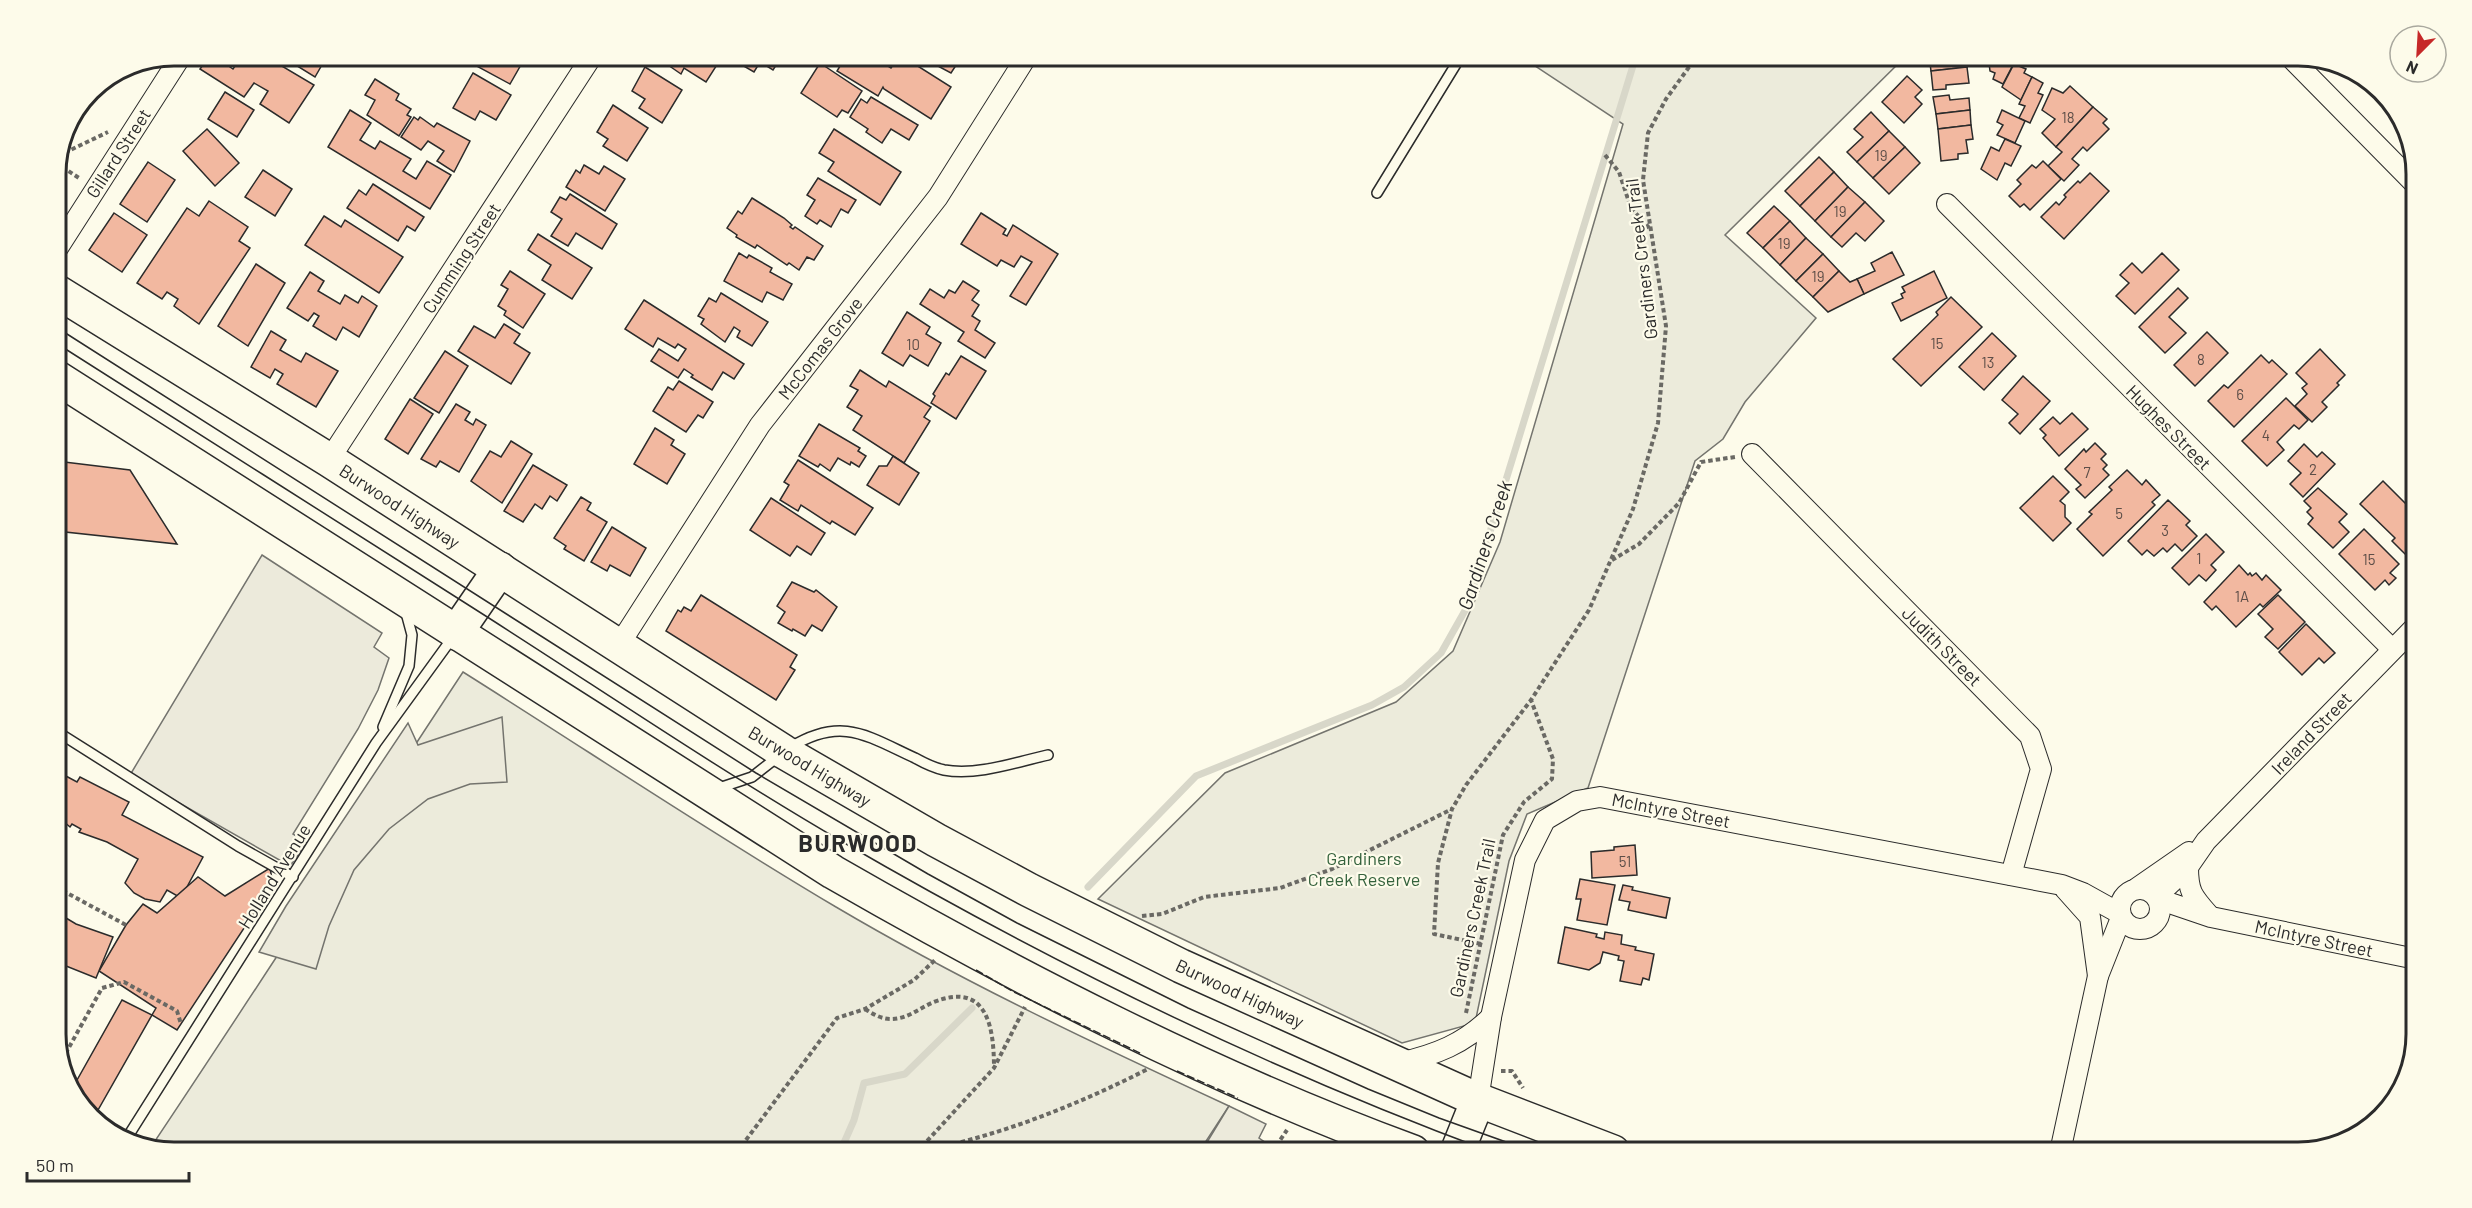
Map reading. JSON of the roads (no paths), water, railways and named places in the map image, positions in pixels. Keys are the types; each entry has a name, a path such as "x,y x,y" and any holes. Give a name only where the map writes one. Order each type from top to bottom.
{"highway":[{"name":"Burwood Highway","path":"66,297 330,460 784,752 918,830 1071,912 1191,970 1478,1100 1587,1142"},
{"path":"66,383 843,878 1084,1009 1271,1095 1388,1142"},
{"path":"456,633 500,569"},
{"path":"1461,1142 1478,1100"}],"street":[{"name":"Gillard Street","path":"66,235 175,66"},
{"name":"Cumming Street","path":"330,460 586,66"},
{"name":"McComas Grove","path":"619,645 760,425 938,197 1021,66"},
{"path":"2299,66 2406,175"},
{"name":"Hughes Street","path":"1947,204 2392,649"},
{"name":"Judith Street","path":"1752,454 2030,736 2042,769 2011,875"},
{"name":"Ireland Street","path":"2062,1142 2098,976 2127,909 2206,841 2406,636"},
{"name":"McIntyre Street","path":"1478,1100 1491,1017 1526,860 1545,820 1577,801 1600,797 2062,885 2127,909 2148,927 2158,919 2211,917"},
{"name":"Ireland Street","path":"2157,897 2188,867 2206,841"},
{"path":"2188,867 2188,883 2192,896 2211,917"},
{"path":"2062,885 2090,917 2098,976"},
{"name":"McIntyre Street","path":"2127,909 2144,889 2157,897 2211,917 2406,957"},
{"path":"2157,897 2160,910 2158,919"},
{"path":"1397,1064 1418,1059 1473,1035 1491,1017"}],"lane":[{"path":"1377,193 1455,66"},
{"path":"376,743 409,666 412,635 402,597"},
{"name":"Holland Avenue","path":"130,1133 376,743 456,633"},
{"path":"707,792 752,777 803,740 832,731 871,736 942,770 975,770 1048,755"},
{"path":"66,737 265,862 293,877"}],"waterway":[{"name":"Gardiners Creek","path":"1088,887 1196,776 1372,705 1404,687 1441,653 1467,607 1633,66"},
{"name":"Gardiners Creek","path":"844,1142 854,1120 864,1083 905,1074 972,1008"}],"tram line":[{"path":"66,333 756,773 928,874 1017,923 1188,1008 1368,1089 1506,1142"},
{"path":"66,349 747,784 919,886 1160,1011 1325,1085 1466,1142"}],"district":[{"name":"BURWOOD","path":"858,842"}],"park label":[{"name":"Gardiners Creek Reserve","path":"1364,868"}]}
